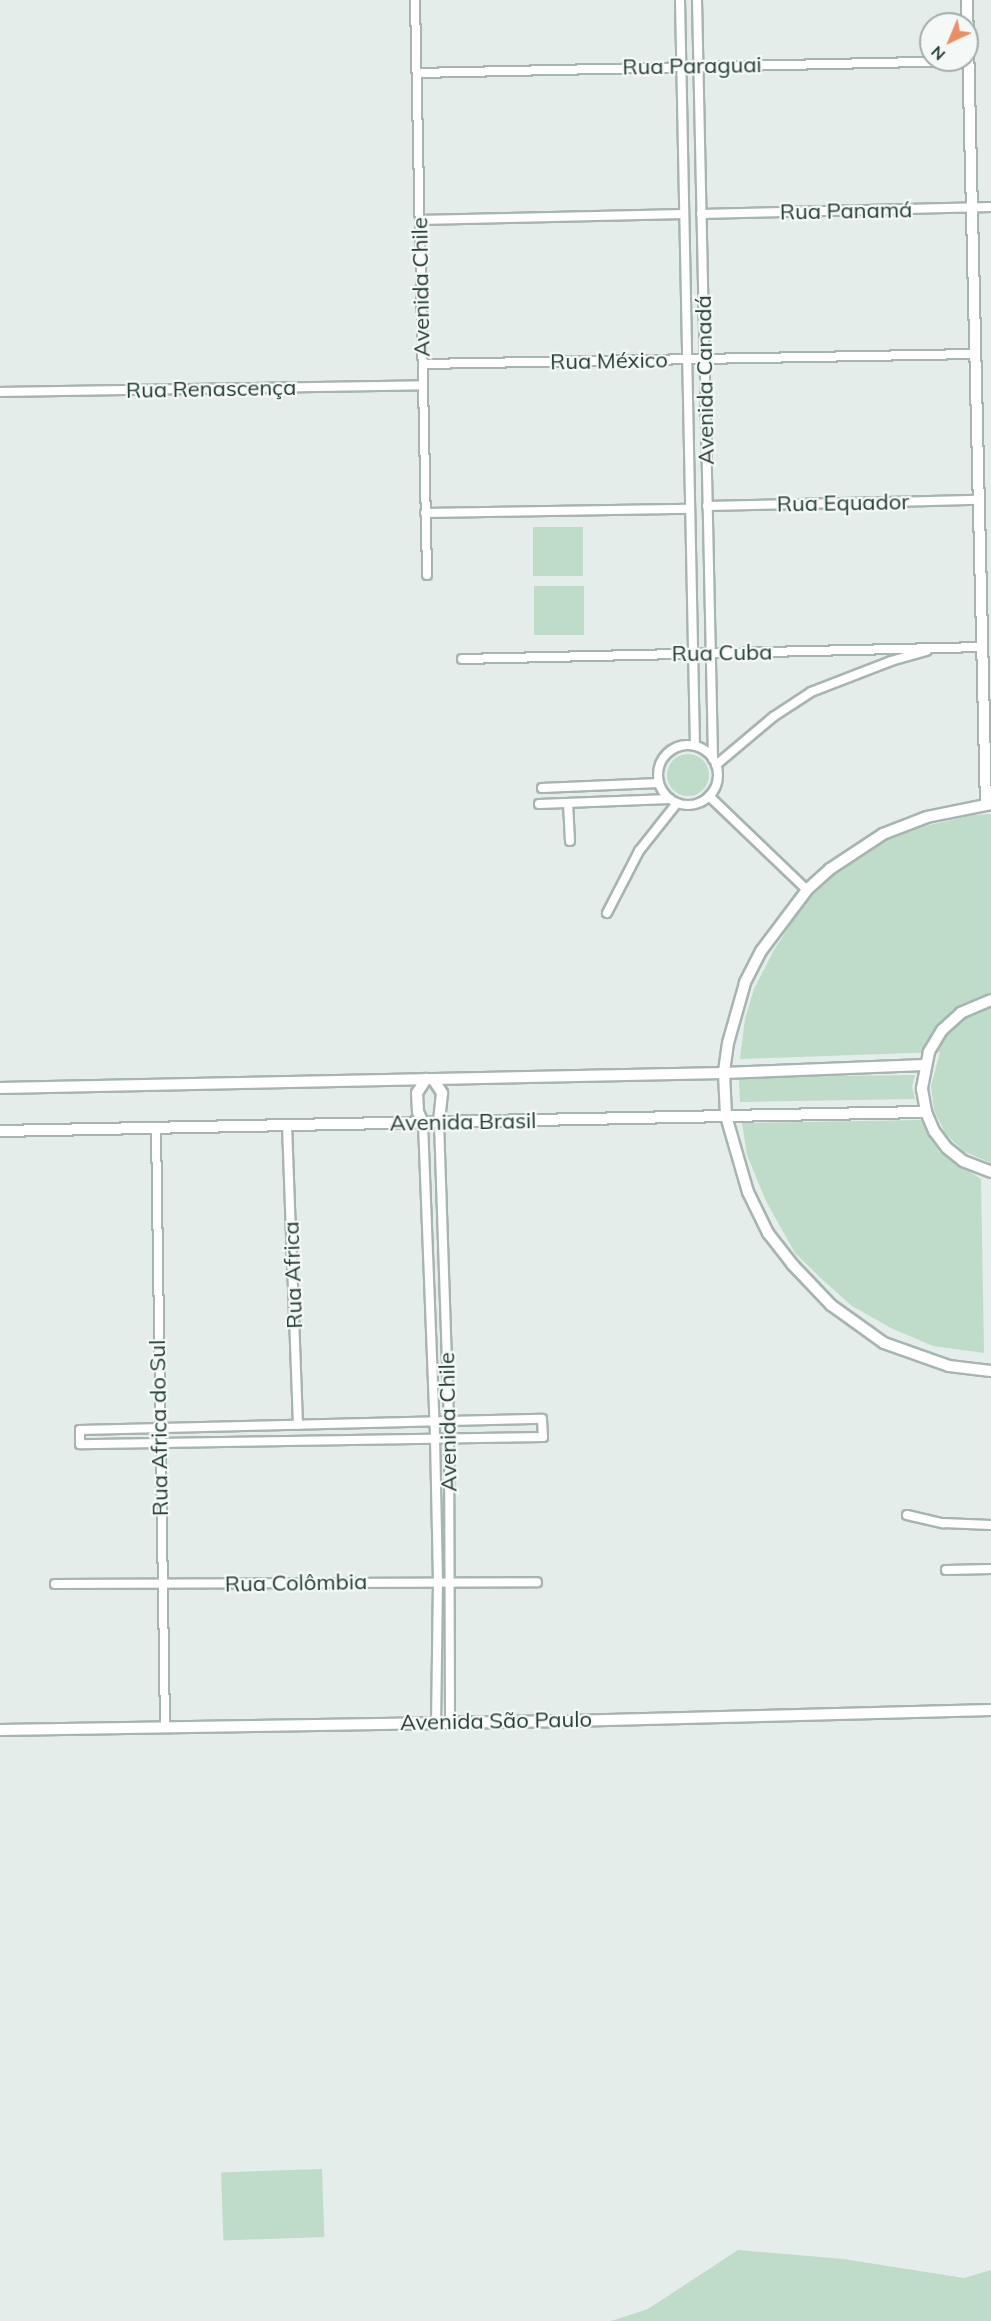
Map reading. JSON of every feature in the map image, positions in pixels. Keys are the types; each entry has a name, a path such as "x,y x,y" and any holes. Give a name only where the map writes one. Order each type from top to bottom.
{"main road":[{"path":"968,72 978,501 988,804 927,817 883,834 830,869 807,890 761,951 745,984 728,1043 724,1072 726,1116 748,1192 768,1233 792,1264 831,1305 884,1342 917,1357 949,1366 991,1371"},
{"path":"991,1000 972,1006 951,1021 934,1041 924,1065 922,1089 926,1112 934,1131 947,1148 963,1161 991,1172"},
{"name":"Avenida Brasil","path":"0,1088 724,1072 924,1065"},
{"path":"423,1123 418,1112 417,1093 429,1079 442,1093 439,1122"},
{"name":"Avenida Brasil","path":"0,1131 926,1112"},
{"name":"Avenida São Paulo","path":"0,1730 436,1721 569,1721 991,1710"}],"street":[{"name":"Avenida Chile","path":"415,0 427,575"},
{"name":"Avenida Canadá","path":"680,0 695,746"},
{"name":"Avenida Canadá","path":"697,0 714,762"},
{"name":"Rua Paraguai","path":"417,73 919,62"},
{"name":"Rua Panamá","path":"701,214 991,207"},
{"path":"420,220 684,214"},
{"name":"Rua México","path":"423,364 975,354"},
{"name":"Rua Renascença","path":"0,392 423,385"},
{"name":"Rua Equador","path":"707,506 978,501"},
{"path":"425,513 690,509"},
{"name":"Rua Cuba","path":"462,659 982,647"},
{"path":"714,762 773,717 811,692 891,661 939,648"},
{"path":"539,804 674,801 694,804 709,796 717,779 714,762 704,750 695,746 678,747 663,758 660,765 659,783 674,801"},
{"path":"542,788 659,783"},
{"path":"709,796 807,890"},
{"path":"607,913 639,851 674,801"},
{"path":"568,803 570,841"},
{"name":"Avenida Chile","path":"439,1122 449,1422 450,1721"},
{"name":"Avenida Chile","path":"423,1123 435,1438 438,1582 436,1721"},
{"name":"Rua Africa","path":"287,1125 298,1425"},
{"name":"Rua Africa do Sul","path":"156,1128 161,1584 165,1728"},
{"path":"542,1419 543,1437 80,1444 80,1430 449,1422 542,1419"},
{"path":"908,1515 944,1522 991,1525"},
{"path":"946,1570 991,1569"},
{"name":"Rua Colômbia","path":"55,1584 537,1582"}],"green space":[{"path":"533,527 583,527 583,576 533,576"},
{"path":"534,586 584,586 584,635 534,635"},
{"path":"688,754 696,755 703,760 708,767 708,783 703,790 696,795 688,796 680,795 673,790 668,783 667,775 668,767 673,760 680,755"},
{"path":"991,814 991,1163 963,1151 945,1133 934,1110 931,1086 940,1052 740,1059 745,1019 754,989 774,950 803,905 841,868 876,844 908,830 973,815"},
{"path":"915,1075 912,1087 915,1099 740,1102 739,1077"},
{"path":"921,1120 939,1152 981,1179 984,1353 933,1346 891,1328 852,1306 824,1281 795,1253 766,1201 747,1155 742,1123"},
{"path":"322,2169 324,2237 223,2240 221,2173"},
{"path":"738,2250 843,2259 964,2278 991,2270 991,2321 611,2321 648,2309"}]}
